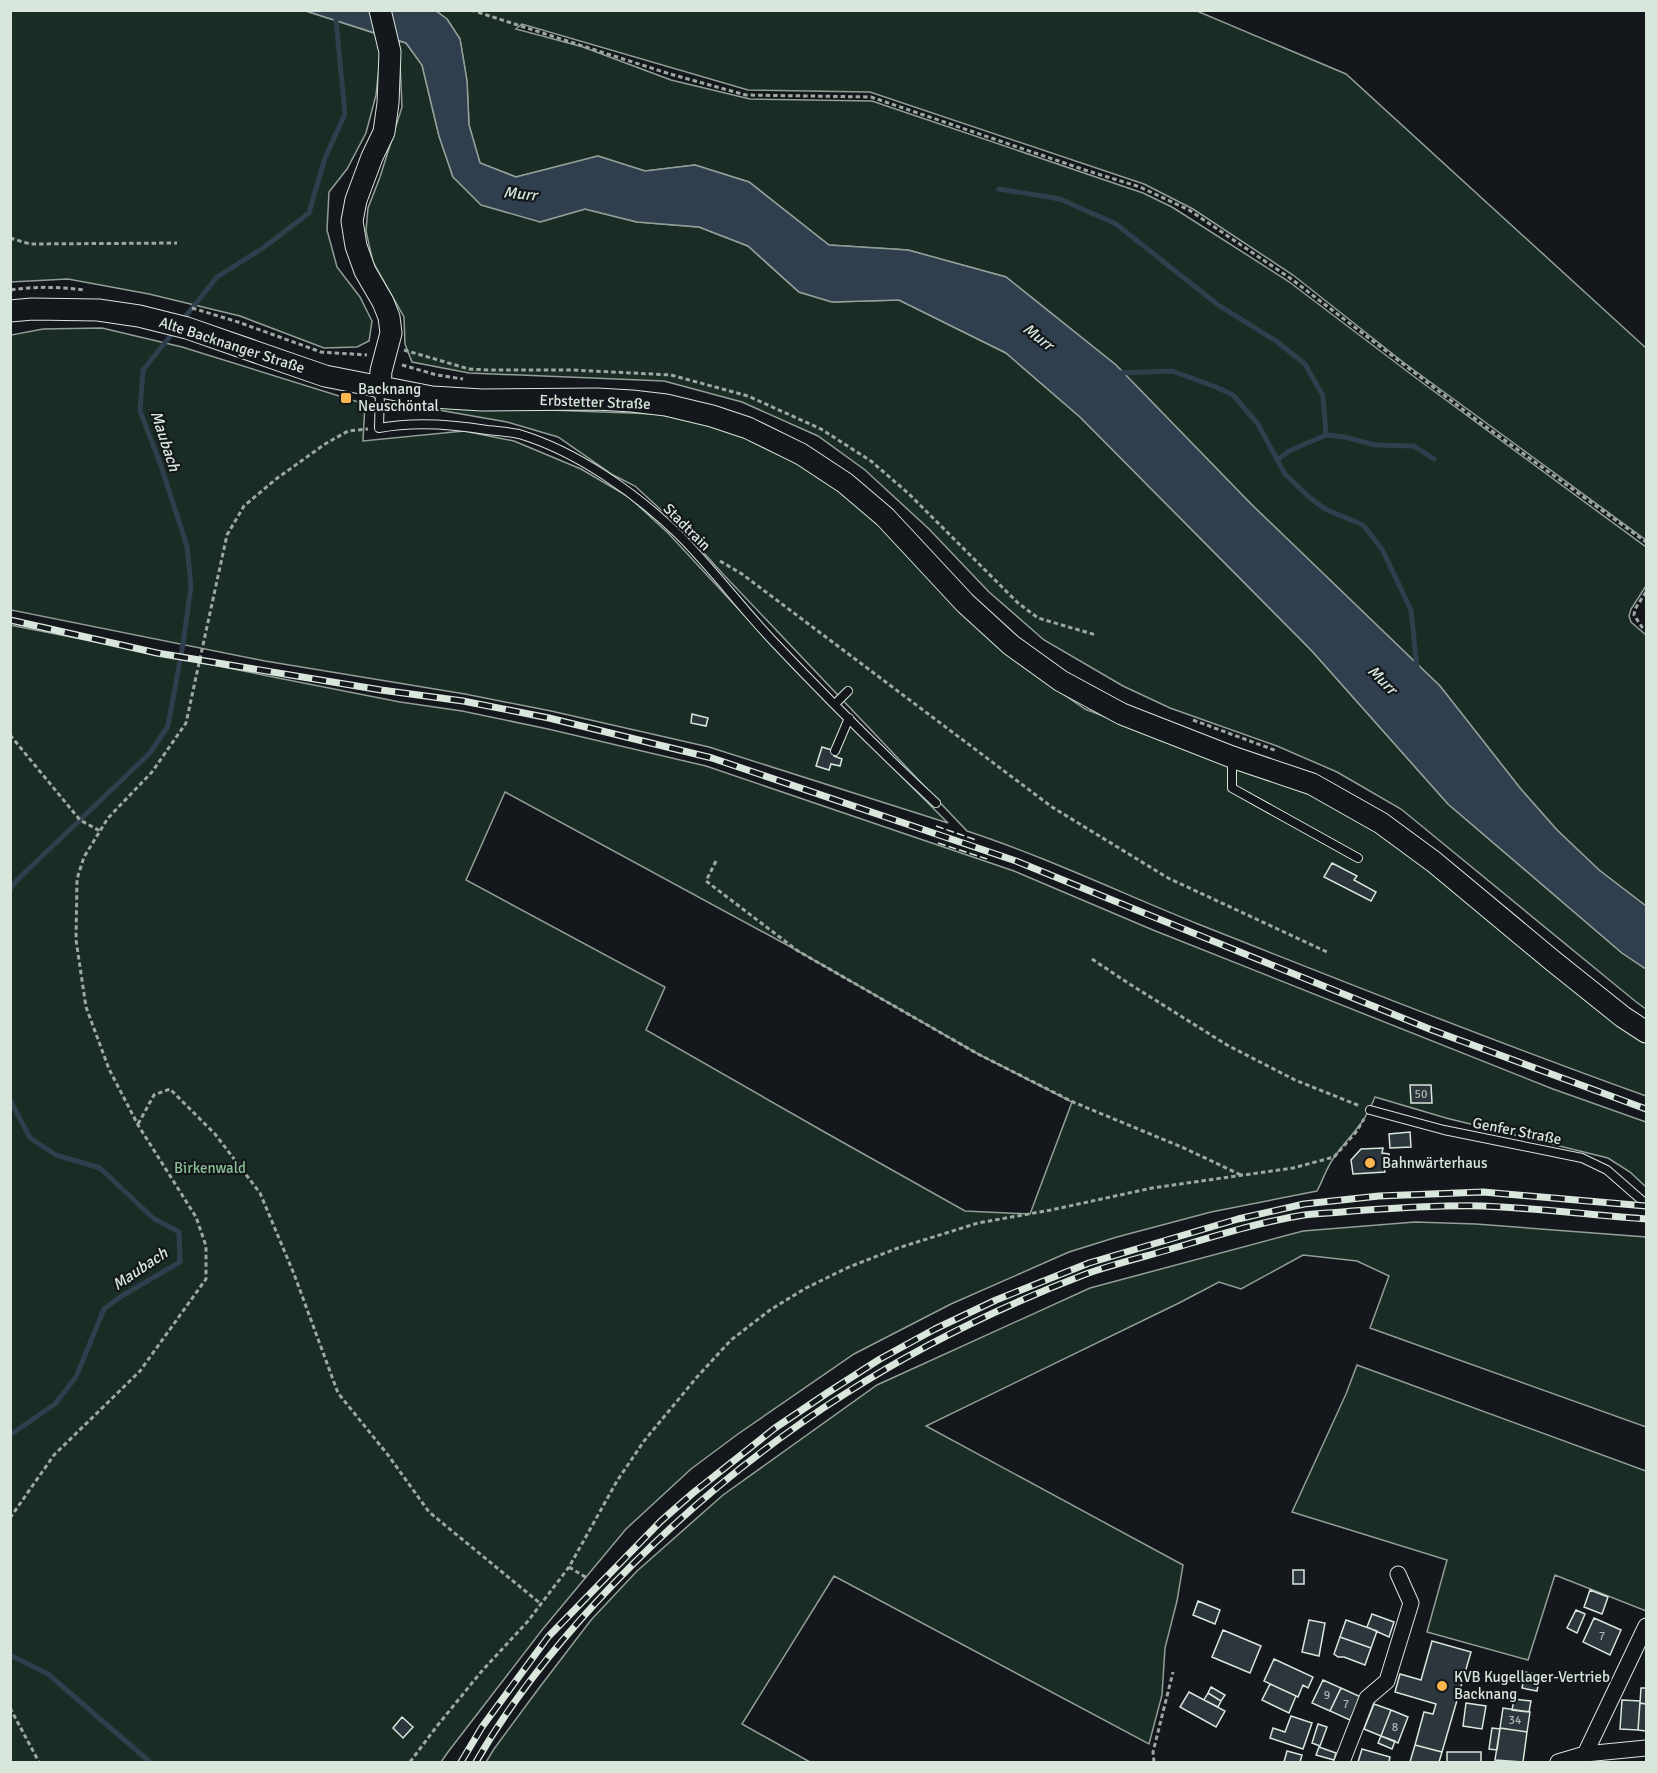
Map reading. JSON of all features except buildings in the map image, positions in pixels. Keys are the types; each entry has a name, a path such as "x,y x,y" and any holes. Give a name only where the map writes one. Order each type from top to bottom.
{"street":[{"path":"380,10 390,52 388,103 384,132 356,200 352,221 356,246 365,272 389,316 391,333 380,388"},
{"name":"Alte Backnanger Straße","path":"10,311 98,310 139,316 187,328 325,376 380,388"},
{"name":"Erbstetter Straße","path":"380,388 432,397 482,400 597,399 666,405 712,416 748,428 801,453 845,483 885,517 964,603 1011,645 1061,681 1122,714 1232,757 1312,784 1381,823 1434,862 1623,1017 1647,1032"},
{"path":"1342,1762 1367,1698 1387,1682 1411,1603 1398,1574"},
{"path":"1585,1754 1647,1626"},
{"path":"1558,1762 1585,1754 1647,1748"}],"lane":[{"path":"379,428 380,388"},
{"name":"Stadtrain","path":"379,428 434,424 518,434 563,452 630,492 679,535 771,639 936,803"},
{"path":"835,704 848,691"},
{"path":"835,751 849,718"},
{"path":"1232,757 1232,788 1358,858"},
{"name":"Genfer Straße","path":"1370,1110 1444,1130 1566,1154 1594,1163 1619,1180 1647,1204"}],"path":[{"path":"471,10 670,74 746,95 871,97 1140,187 1189,210 1290,278 1478,421 1647,542"},
{"path":"10,238 30,244 177,243"},
{"path":"238,322 321,352 363,354 437,375 473,380"},
{"path":"10,1518 54,1455 140,1371 206,1279 206,1246 196,1217 138,1125 109,1069 86,1007 76,940 78,879 84,857 108,818 152,772 186,723 227,536 244,506 276,479 325,444 348,431 379,428"},
{"path":"715,557 742,574 1052,807 1168,878 1327,952"},
{"path":"1647,592 1635,609 1634,615 1642,627 1647,630"},
{"path":"1190,719 1278,751"},
{"path":"10,735 80,820 100,831"},
{"path":"716,861 706,881 798,951 1036,1085 1242,1175"},
{"path":"410,1762 473,1681 542,1604 569,1568 617,1481 644,1442 697,1377 731,1340 770,1310 806,1288 849,1267 898,1248 978,1223 1152,1188 1293,1168 1334,1157 1356,1132 1370,1110 1295,1080 1227,1045 1092,959"},
{"path":"138,1125 154,1095 170,1089 215,1134 260,1193 294,1274 338,1392 429,1512 542,1604"},
{"path":"569,1568 586,1578"},
{"path":"1154,1762 1153,1752 1173,1672"},
{"path":"10,1708 39,1762"}],"green space":[{"path":"10,11 306,11 377,34 381,48 376,95 366,133 347,169 329,192 327,230 337,267 360,297 372,321 369,341 357,347 324,348 240,316 149,294 68,279 11,282"},
{"path":"436,11 1197,11 1346,74 1646,348 1646,540 1403,362 1293,275 1193,209 1144,184 870,92 748,90 522,24 516,29 583,47 671,80 750,99 872,101 1143,193 1172,207 1288,281 1646,547 1646,586 1629,616 1631,622 1646,635 1646,906 1599,870 1557,830 1520,788 1440,686 1251,504 1116,365 1006,277 908,250 829,245 749,182 695,165 645,171 598,156 516,177 480,163 469,125 467,81 460,39 447,19"},
{"path":"399,41 406,43 422,65 439,136 453,177 540,222 585,209 637,222 699,227 748,246 799,292 832,302 899,300 1006,353 1080,417 1312,651 1448,804 1622,953 1646,969 1646,1009 1401,809 1337,772 1277,746 1170,708 1123,686 1044,640 989,592 929,529 865,470 818,436 742,402 664,381 469,373 412,362 405,344 404,317 373,262 366,231 368,208 402,107"},
{"path":"102,328 182,347 365,404 363,441 464,431 514,441 581,469 629,497 669,534 795,670 948,823 709,747 551,711 465,694 265,661 11,610 11,335 43,329"},
{"path":"410,405 657,414 706,423 744,435 841,488 1050,685 1085,709 1199,753 1308,791 1378,830 1646,1041 1646,1096 1366,990 1198,924 1055,864 967,831 685,532 635,486 613,475 558,437 507,422"},
{"name":"Birkenwald","path":"10,625 400,702 462,711 706,766 1014,871 1153,930 1553,1089 1646,1122 1646,1187 1630,1172 1608,1158 1446,1118 1375,1097 1362,1122 1332,1160 1317,1191 1211,1212 1069,1252 951,1304 854,1354 691,1469 626,1529 542,1630 441,1762 11,1762","holes":["505,792 798,951 978,1054 1072,1102 1030,1214 965,1211 646,1030 665,987 466,880"]},
{"path":"1415,1222 1476,1224 1646,1237 1646,1427 1370,1328 1389,1276 1357,1261 1303,1255 1241,1289 1219,1282 926,1426 1183,1565 1165,1648 1162,1695 1149,1744 834,1576 742,1724 810,1762 486,1762 591,1620 637,1571 723,1495 877,1385 1090,1288 1303,1231"},
{"path":"1357,1365 1646,1471 1646,1611 1555,1575 1528,1660 1427,1632 1447,1560 1292,1512"}],"water":[{"name":"Murr","path":"306,11 436,11 447,19 460,39 467,81 469,125 480,163 516,177 598,156 645,171 695,165 749,182 829,245 908,250 1006,277 1116,365 1251,504 1440,686 1520,788 1557,830 1599,870 1646,906 1646,969 1622,953 1448,804 1312,651 1080,417 1006,353 899,300 832,302 799,292 748,246 699,227 637,222 585,209 540,222 481,205 453,177 439,136 422,65 406,43"}],"waterway":[{"name":"Maubach","path":"181,322 217,277 263,248 309,213 325,158 345,114 335,10"},
{"path":"999,189 1060,199 1116,224 1218,305 1276,341 1305,364 1323,396 1326,435"},
{"name":"Maubach","path":"10,890 16,881 150,753 168,726 191,586 187,546 140,411 143,370 175,330"},
{"path":"1119,373 1172,371 1233,395 1258,424 1285,474 1325,509 1363,525 1382,549 1411,610 1417,668"},
{"path":"1277,460 1289,451 1326,435 1345,437 1375,445 1414,446 1434,459"},
{"name":"Maubach","path":"10,1100 30,1138 56,1155 100,1168 153,1218 179,1232 180,1262 104,1309 76,1377 55,1404 10,1435"},
{"name":"Maubach","path":"10,1655 48,1674 150,1762"}],"railway":[{"path":"10,620 157,653 381,690 463,701 549,718 712,758 1016,861 1432,1030 1646,1109"},
{"path":"461,1762 482,1727 548,1637 661,1521 693,1493 775,1428 880,1359 935,1329 996,1300 1089,1263 1238,1219 1304,1204 1379,1196 1483,1192 1646,1206"},
{"path":"476,1762 528,1683 568,1634 633,1564 683,1517 788,1432 844,1395 901,1360 1022,1300 1107,1267 1270,1221 1304,1215 1433,1206 1482,1206 1646,1219"}],"fence":[{"path":"936,826 976,840"},
{"path":"938,843 987,859"}],"place":[{"name":"Backnang Neuschöntal","path":"346,398"},
{"name":"Bahnwärterhaus","path":"1370,1163"},
{"name":"KVB Kugellager-Vertrieb Backnang","path":"1442,1686"}]}
